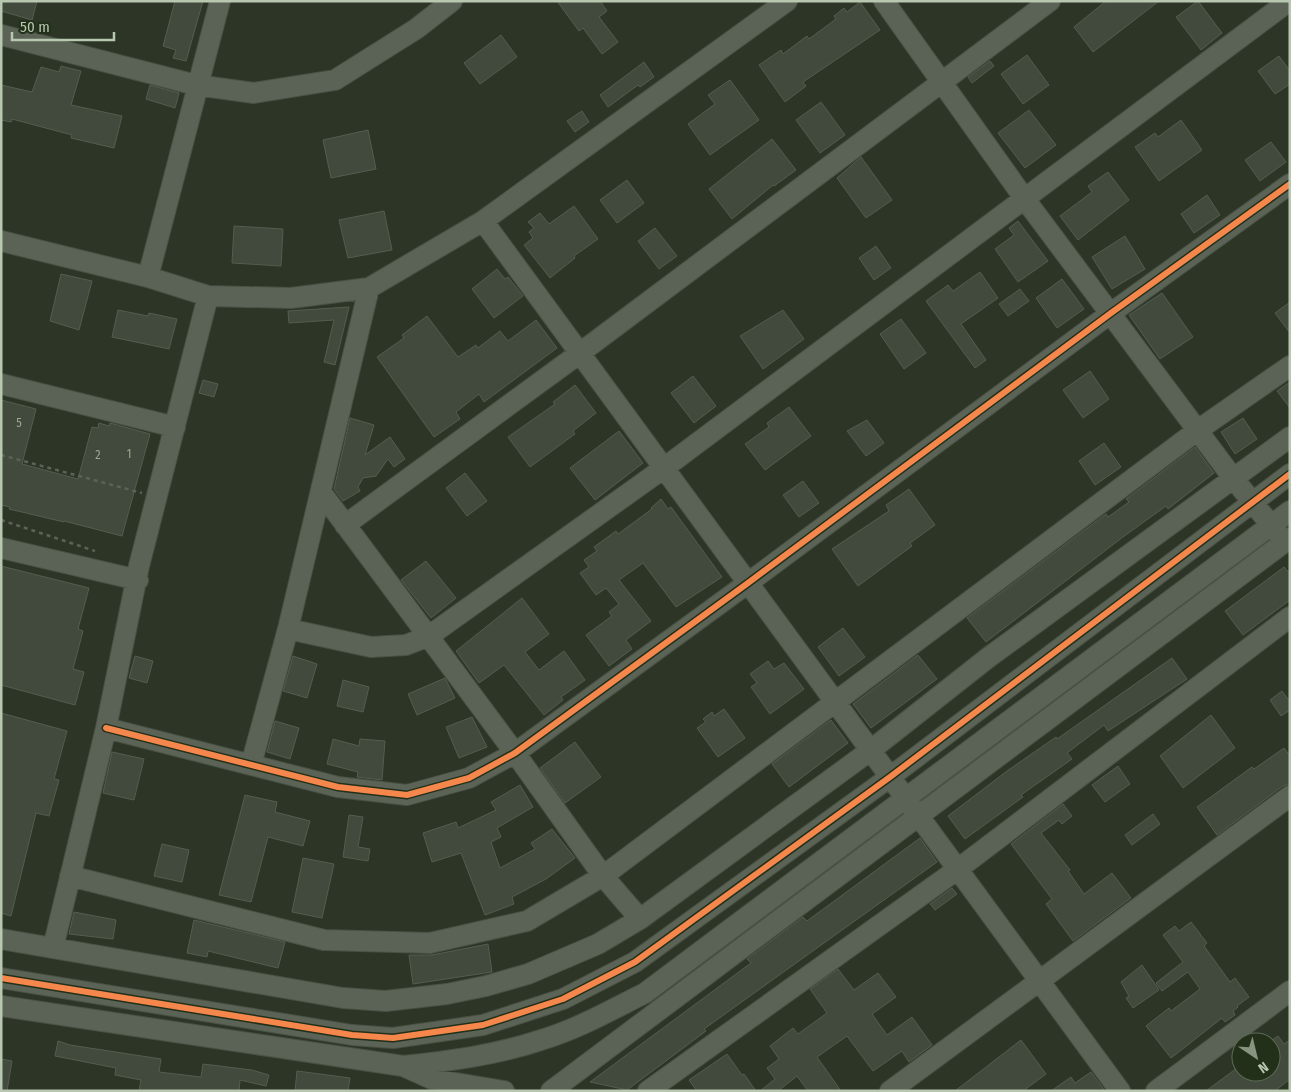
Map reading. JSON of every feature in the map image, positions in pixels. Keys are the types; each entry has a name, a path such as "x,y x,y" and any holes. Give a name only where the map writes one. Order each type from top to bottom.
{"street":[{"path":"148,277 196,86 220,1"},
{"path":"1,35 196,86 254,93 335,80 416,29 452,1"},
{"path":"1,241 148,277 208,296 291,298 370,288 483,221 786,1"},
{"path":"551,1091 1288,543 1233,478 1111,312 1024,198 884,1"},
{"path":"346,525 580,353 1050,1"},
{"path":"288,630 371,647 406,645 429,636 664,468 1289,1"},
{"path":"106,728 338,787 407,795 469,778 515,753 748,583 1111,312 1290,184"},
{"path":"483,221 1120,1091"},
{"path":"251,765 288,630 370,288"},
{"path":"53,948 106,728 138,580 139,566 208,296"},
{"path":"70,876 324,940 430,943 528,921 603,876 1198,430 1290,366"},
{"path":"1,384 175,428"},
{"path":"1,939 344,998 386,1001 446,994 528,974 598,944 640,919 871,750 989,657 1290,437"},
{"path":"1,978 352,1035 393,1038 483,1026 563,999 635,962 890,777 1290,474"},
{"path":"321,492 515,753 603,876 640,919"},
{"path":"1,1006 403,1066 465,1059 542,1040 591,1021 645,993 1290,511"},
{"path":"1,548 138,580"},
{"path":"648,1091 958,869 1290,618"},
{"path":"890,1091 1290,796"},
{"path":"1156,1091 1290,991"},
{"path":"403,1066 432,1079 465,1088 504,1091"}],"path":[{"path":"1,455 158,497"},
{"path":"1,520 102,554"}],"building":[{"path":"1,1 37,1 32,20 1,11"},
{"path":"175,1 203,1 186,61 173,58 176,50 163,46"},
{"path":"557,1 600,1 607,11 599,17 618,42 602,54 583,28 579,31"},
{"path":"1106,1 1159,1 1093,52 1074,27"},
{"path":"1198,1 1222,33 1201,50 1176,17"},
{"path":"860,2 880,30 803,82 806,86 785,102 759,65 781,50 783,54 807,36 809,39 836,19 834,16 844,8 847,12"},
{"path":"501,35 517,57 480,84 464,63"},
{"path":"1027,55 1049,85 1023,104 1001,74"},
{"path":"1279,56 1290,71 1290,84 1275,94 1258,71"},
{"path":"990,61 994,66 972,83 968,77"},
{"path":"644,62 654,77 640,87 638,85 608,107 600,95"},
{"path":"61,66 81,71 71,105 122,116 114,148 71,138 72,135 12,119 11,122 1,120 1,85 32,92 41,67 59,72"},
{"path":"730,80 759,120 710,155 688,124 715,104 708,95"},
{"path":"150,85 179,93 175,108 146,99"},
{"path":"821,102 845,135 820,153 796,120"},
{"path":"1029,110 1056,145 1025,168 998,133"},
{"path":"582,111 589,122 575,132 567,121"},
{"path":"1181,120 1202,150 1159,181 1135,147 1155,133 1158,137"},
{"path":"368,130 376,169 331,178 323,140"},
{"path":"772,139 796,170 773,185 732,219 709,189"},
{"path":"1271,142 1286,162 1260,181 1245,160"},
{"path":"861,157 892,200 866,218 837,178"},
{"path":"1108,172 1129,200 1078,240 1060,216 1092,192 1088,186"},
{"path":"627,180 644,203 617,223 600,200"},
{"path":"1207,195 1220,215 1194,233 1181,214"},
{"path":"574,206 598,239 574,256 575,258 550,278 524,245 533,238 529,232 534,228 528,222 540,213 549,224"},
{"path":"384,211 392,250 348,258 339,220"},
{"path":"1018,221 1048,261 1018,282 995,249 1014,235 1009,228"},
{"path":"234,226 283,229 281,266 232,263"},
{"path":"655,228 677,256 659,269 638,241"},
{"path":"1125,236 1145,269 1112,289 1092,257"},
{"path":"876,246 891,268 874,280 859,258"},
{"path":"497,269 505,279 508,277 523,296 494,318 472,289"},
{"path":"980,272 998,298 961,324 986,360 975,368 926,301 948,285 953,291"},
{"path":"61,274 92,281 79,330 50,321"},
{"path":"1062,279 1084,309 1057,328 1036,298"},
{"path":"1020,289 1029,301 1008,316 999,304"},
{"path":"1162,293 1193,337 1160,359 1129,315"},
{"path":"1290,302 1290,333 1275,313"},
{"path":"349,307 335,365 324,362 334,320 289,323 288,311"},
{"path":"118,310 148,316 149,313 177,319 169,349 112,337"},
{"path":"783,310 804,339 763,369 740,336"},
{"path":"427,316 458,357 476,345 478,348 500,331 508,341 536,320 557,348 484,402 479,394 456,412 460,419 434,437 377,357 404,338 402,335"},
{"path":"901,319 926,353 904,369 880,334"},
{"path":"1090,371 1109,399 1083,418 1063,390"},
{"path":"693,376 716,406 694,423 671,393"},
{"path":"203,380 218,384 214,397 199,393"},
{"path":"1290,382 1290,408 1277,391"},
{"path":"575,385 596,413 573,431 575,434 530,467 508,437 555,404 553,402"},
{"path":"1,400 36,409 22,464 78,479 92,427 98,428 99,423 109,426 110,423 150,434 122,536 9,509 10,507 1,505"},
{"path":"789,407 811,436 765,470 745,444 769,427 767,423"},
{"path":"350,418 374,425 365,455 390,437 405,459 394,467 388,459 376,476 363,478 358,487 360,491 343,501 334,489"},
{"path":"1243,418 1257,439 1235,454 1221,432"},
{"path":"867,420 884,443 866,456 847,431"},
{"path":"619,431 643,463 595,500 570,468"},
{"path":"1104,443 1121,467 1095,485 1079,461"},
{"path":"1195,447 1214,473 1168,509 1166,506 1123,537 986,642 967,618 1106,514 1108,517 1129,502 1126,499"},
{"path":"465,473 487,501 467,516 446,488"},
{"path":"803,481 819,503 799,517 783,495"},
{"path":"909,489 935,525 910,543 912,546 858,586 832,549 889,511 886,505"},
{"path":"661,499 668,509 671,507 722,577 676,607 643,563 619,580 651,621 626,640 632,649 609,666 586,635 612,616 609,612 619,604 606,588 596,595 580,573 589,567 584,560 597,551 594,547 616,531 618,534 652,509"},
{"path":"426,561 456,598 431,618 401,580"},
{"path":"1,566 89,588 78,629 83,631 73,669 84,672 75,705 1,685"},
{"path":"1284,567 1290,574 1290,600 1243,635 1225,611"},
{"path":"522,598 549,634 525,652 539,670 564,651 585,680 561,697 563,700 544,715 504,665 479,683 456,651"},
{"path":"843,628 865,657 839,676 818,647"},
{"path":"918,655 937,679 871,728 853,704"},
{"path":"135,656 153,661 147,683 129,678"},
{"path":"293,656 317,664 307,698 283,691"},
{"path":"1172,658 1187,679 1108,731 1104,725 1067,753 1072,759 1021,795 1023,797 965,839 948,816 1007,771 1056,737 1057,739"},
{"path":"768,661 774,669 784,663 804,689 770,714 751,687 757,683 750,674"},
{"path":"445,678 455,698 417,715 408,694"},
{"path":"343,680 369,687 363,712 337,706"},
{"path":"1282,691 1290,702 1290,710 1281,716 1270,700"},
{"path":"724,709 745,738 718,757 697,728 706,722 703,719 712,712 714,716"},
{"path":"1,713 67,731 54,779 59,780 49,816 36,813 11,916 1,913"},
{"path":"1211,715 1235,748 1183,788 1160,756"},
{"path":"472,717 487,747 459,758 446,727"},
{"path":"831,720 848,743 789,787 772,764"},
{"path":"275,721 299,728 290,759 267,752"},
{"path":"333,739 359,746 360,739 385,741 382,780 357,777 358,772 327,764"},
{"path":"575,742 601,777 565,803 540,768"},
{"path":"1284,748 1290,756 1290,784 1283,786 1217,835 1197,807 1252,767 1254,769"},
{"path":"112,752 144,759 134,800 103,793"},
{"path":"1118,766 1130,784 1105,802 1092,785"},
{"path":"520,785 533,807 497,828 501,837 491,842 500,868 535,849 531,843 552,829 575,858 546,879 512,897 514,904 485,915 461,853 432,862 423,833 456,822 458,828 496,810 491,802"},
{"path":"245,795 277,802 275,812 310,821 303,846 268,837 251,902 219,895"},
{"path":"1063,804 1072,816 1062,824 1059,820 1041,833 1070,870 1068,871 1084,894 1112,873 1131,898 1073,941 1046,904 1052,899 1011,844"},
{"path":"1153,814 1160,824 1132,845 1125,835"},
{"path":"349,815 363,817 358,847 370,849 368,861 343,857"},
{"path":"920,838 937,862 704,1029 706,1031 627,1090 590,1082 751,963 747,959 803,917 807,921"},
{"path":"162,844 189,850 182,882 154,876"},
{"path":"303,858 334,864 322,918 292,912"},
{"path":"952,888 957,894 935,910 930,904"},
{"path":"74,912 116,920 113,939 69,934"},
{"path":"194,920 285,942 278,968 208,951 207,957 187,953"},
{"path":"1191,922 1207,943 1204,946 1230,982 1235,978 1249,997 1233,1011 1235,1015 1225,1022 1222,1018 1171,1058 1146,1026 1169,1008 1171,1011 1200,989 1188,972 1162,991 1156,983 1183,962 1163,935 1175,926 1179,931"},
{"path":"488,944 492,972 413,984 409,955 432,955"},
{"path":"1142,965 1159,990 1133,1008 1126,998 1129,996 1121,982"},
{"path":"838,969 854,990 878,973 896,997 872,1014 887,1035 912,1017 932,1045 909,1062 902,1051 873,1071 847,1036 817,1057 841,1091 808,1091 797,1076 778,1091 760,1091 775,1079 767,1068 779,1059 770,1046 793,1028 798,1034 827,1013 810,989"},
{"path":"1021,1040 1046,1074 1023,1091 955,1091"},
{"path":"1281,1040 1284,1044 1290,1040 1290,1079 1275,1091 1206,1091 1231,1072 1231,1082 1281,1082"},
{"path":"58,1041 70,1045 161,1059 159,1072 201,1077 203,1064 252,1070 269,1075 266,1086 240,1080 239,1091 139,1091 141,1080 115,1075 116,1068 55,1056"},
{"path":"727,1054 756,1091 697,1091 689,1080"},
{"path":"1,1059 12,1061 7,1091 1,1091"},
{"path":"297,1071 350,1078 348,1091 295,1091"},
{"path":"1091,1072 1105,1091 1051,1091 1071,1077 1075,1083"}],"cycle path":[{"path":"106,728 338,787 407,795 469,778 515,753 748,583 1111,313 1290,184"},
{"path":"1,978 352,1035 393,1038 483,1025 563,999 635,962 890,777 1290,474"}]}
